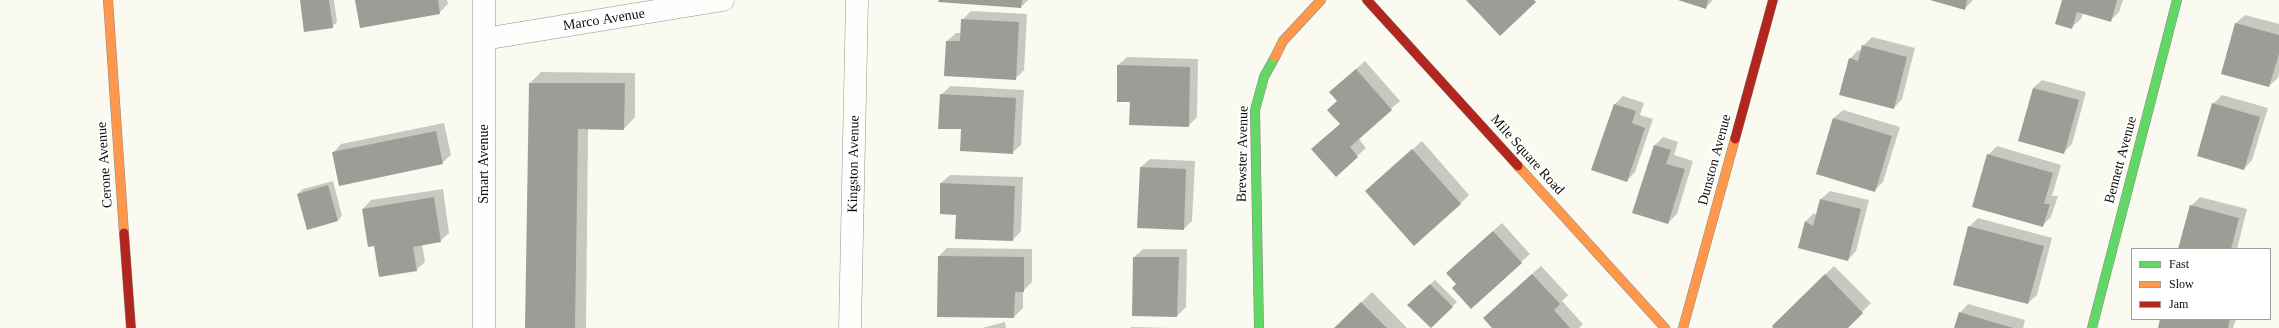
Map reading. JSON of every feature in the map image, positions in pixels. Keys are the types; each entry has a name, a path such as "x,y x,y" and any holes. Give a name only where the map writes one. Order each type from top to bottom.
{"street":[{"name":"Cerone Avenue","path":"108,0 131,328"},
{"name":"Smart Avenue","path":"484,0 484,328"},
{"name":"Marco Avenue","path":"484,39 723,0"},
{"name":"Kingston Avenue","path":"850,328 857,0"},
{"name":"Brewster Avenue","path":"1259,328 1255,110 1264,77 1283,40 1321,0"},
{"name":"Mile Square Road","path":"1367,0 1665,328"},
{"name":"Dunston Avenue","path":"1684,328 1773,0"},
{"name":"Bennett Avenue","path":"2092,328 2177,0"}],"building":[{"path":"300,0 329,0 333,28 304,32"},
{"path":"355,0 438,0 440,14 360,28"},
{"path":"939,0 1022,0 1021,8 938,2"},
{"path":"1466,0 1534,0 1536,2 1500,36"},
{"path":"1678,0 1708,0 1706,9"},
{"path":"1930,0 1967,0 1965,10"},
{"path":"2062,0 2117,0 2111,22 2077,12 2072,29 2055,24"},
{"path":"961,19 1019,22 1016,80 944,76 946,41 960,41"},
{"path":"2235,23 2279,35 2279,54 2269,87 2221,74"},
{"path":"1862,45 1907,57 1894,109 1839,95 1849,58 1858,61"},
{"path":"1117,65 1190,67 1189,127 1129,125 1130,102 1117,102"},
{"path":"1356,69 1392,110 1350,147 1358,157 1336,177 1311,149 1340,124 1327,110 1337,101 1329,92"},
{"path":"529,83 625,83 624,130 578,129 575,328 525,328"},
{"path":"2033,88 2079,100 2064,154 2018,141"},
{"path":"940,94 1016,98 1013,154 960,151 961,129 938,129"},
{"path":"2212,103 2260,117 2244,170 2197,156"},
{"path":"1614,104 1636,111 1632,123 1645,128 1627,182 1591,170"},
{"path":"1833,118 1892,136 1875,192 1816,174"},
{"path":"436,131 443,164 339,186 332,152"},
{"path":"1654,145 1671,150 1666,164 1685,169 1668,224 1632,213"},
{"path":"1412,149 1461,204 1414,246 1365,191"},
{"path":"1987,154 2053,173 2044,204 2050,204 2043,227 1972,207"},
{"path":"1140,167 1186,169 1184,230 1137,228"},
{"path":"940,183 1015,186 1013,241 955,239 956,215 940,214"},
{"path":"328,185 338,221 307,230 297,194"},
{"path":"434,197 441,242 413,247 417,271 379,277 374,246 368,247 362,209"},
{"path":"1820,199 1861,209 1848,261 1798,248 1805,221 1813,226"},
{"path":"2190,205 2239,218 2231,248 2178,248"},
{"path":"1968,226 2044,246 2028,304 1953,285"},
{"path":"1493,231 1522,263 1471,309 1452,288 1456,284 1446,273"},
{"path":"938,256 1024,257 1024,292 1015,292 1014,318 937,317"},
{"path":"1133,257 1179,257 1177,317 1132,316"},
{"path":"1532,274 1560,304 1554,310 1570,328 1492,328 1483,318"},
{"path":"1825,274 1863,313 1848,328 1773,328 1772,326"},
{"path":"1430,284 1453,307 1431,328 1407,305"},
{"path":"1361,302 1387,328 1334,328"},
{"path":"1959,312 2013,328 1954,328"},
{"path":"2160,320 2230,320 2228,328 2158,328"}],"traffic: fast":[{"path":"2092,328 2177,0"},
{"path":"1259,328 1255,110 1264,77 1275,57"}],"traffic: slow":[{"path":"108,0 124,233"},
{"path":"1275,57 1283,41 1321,0"},
{"path":"1683,328 1735,139"},
{"path":"1518,166 1665,328"}],"traffic: jam":[{"path":"1367,0 1518,166"},
{"path":"1735,139 1773,0"},
{"path":"124,233 131,328"}]}
